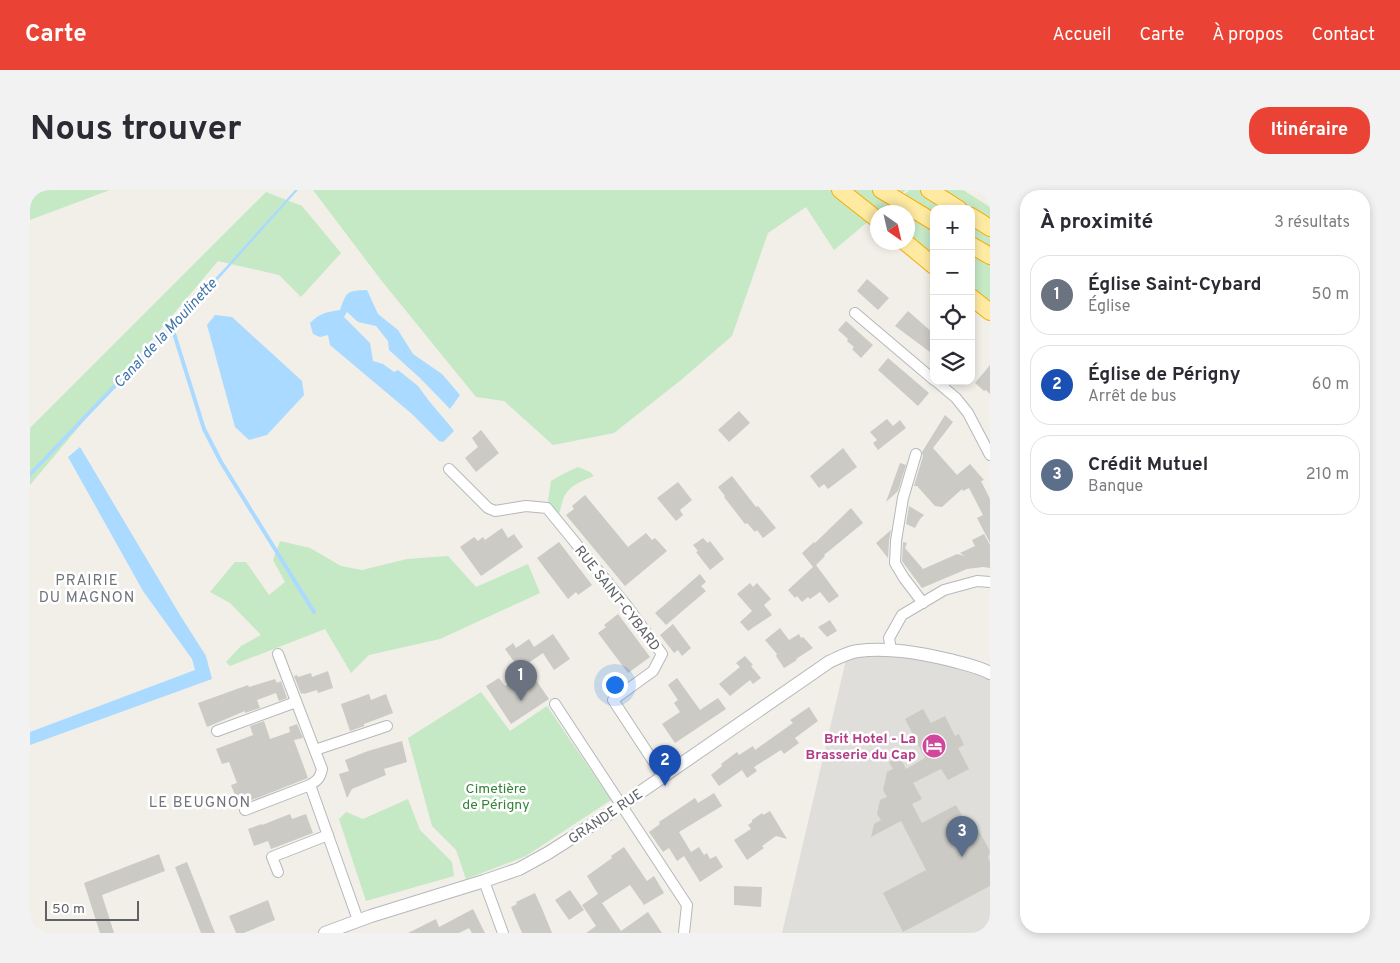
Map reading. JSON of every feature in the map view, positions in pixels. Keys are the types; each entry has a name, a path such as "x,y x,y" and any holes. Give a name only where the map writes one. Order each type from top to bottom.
{"highway":[{"path":"840,190 870,214"},
{"path":"881,190 930,220"},
{"path":"930,190 953,205"},
{"path":"975,219 990,228"},
{"path":"975,247 990,256"},
{"path":"915,250 930,263"},
{"path":"975,300 990,312"}],"street":[{"path":"856,313 930,376"},
{"path":"941,385 956,398 968,413 990,455"},
{"path":"916,454 903,498 896,541 895,563 923,603"},
{"name":"RUE SAINT-CYBARD","path":"449,469 488,508 495,511 526,506 547,508 627,606 662,654 653,671 614,700 663,776"},
{"path":"891,650 889,638 902,615 944,590 977,581 990,582"},
{"name":"GRANDE RUE","path":"325,933 358,920 519,869 548,853 621,806 829,662 856,651 891,650 923,654 986,669"},
{"path":"245,810 318,780 322,769 278,654"},
{"path":"217,731 296,702"},
{"path":"555,704 686,905 684,933"},
{"path":"315,750 387,726"},
{"path":"310,784 358,920"},
{"path":"278,872 272,857 328,835"},
{"path":"484,881 503,933"}],"shaded area":[{"path":"891,650 990,676 990,933 782,933 845,664 843,656"}],"green space":[{"path":"37,190 110,190 30,220 30,193"},
{"path":"313,190 906,190 888,205 870,205 870,220 834,250 806,207 768,233 732,336 681,380 614,433 553,445 504,401 476,397 381,280"},
{"path":"909,190 963,190 990,207 990,312 975,300 975,205 930,205 930,262 915,248 915,205 893,205"},
{"path":"266,192 302,206 341,253 301,297 279,275 218,261 30,485 30,428"},
{"path":"578,467 590,472 594,476 568,491 556,519 547,508 551,481"},
{"path":"280,541 310,548 341,566 362,570 407,559 448,556 476,587 528,564 540,593 440,639 369,655 351,673 325,629 230,666 226,662 241,646 261,635 230,603 210,592 235,562 246,562 269,595 285,582 273,560"},
{"name":"Cimetière de Périgny","path":"481,692 510,731 547,706 611,800 526,856 466,879 456,850 432,826 408,738"},
{"path":"408,799 420,830 452,862 454,876 366,901 339,819 346,812 363,819"}],"water":[{"name":"Canal de la Moulinette","path":"295,190 298,190 198,302 30,477 30,472 224,269"},
{"path":"367,290 378,314 398,330 413,354 442,374 460,395 450,409 389,350 388,341 376,326 358,322 347,312 344,317 370,343 373,361 383,364 394,372 398,370 418,386 454,431 443,442 439,441 412,414 330,345 328,335 320,337 313,334 310,323 317,317 331,311 340,310 348,293"},
{"path":"215,315 232,317 302,381 304,395 267,435 249,440 235,427 207,325"},
{"path":"80,447 206,656 212,679 30,745 30,732 195,670 192,659 143,591 68,457"}],"building":[{"path":"867,279 889,298 878,310 857,291"},
{"path":"908,311 930,330 930,352 895,326"},
{"path":"846,321 873,345 861,358 852,349 854,347 847,341 848,339 838,330"},
{"path":"888,358 929,393 918,406 878,370"},
{"path":"990,365 990,394 975,383"},
{"path":"739,411 750,423 729,442 718,430"},
{"path":"945,415 953,422 933,448 957,475 970,464 984,480 981,481 990,499 990,543 977,518 983,515 969,488 963,491 962,489 942,507 935,506 917,486 914,486 923,456 922,452"},
{"path":"887,419 893,426 900,420 906,428 878,450 873,443 877,440 870,432"},
{"path":"481,430 499,453 476,472 465,458 478,447 472,438"},
{"path":"843,448 857,467 828,489 824,484 819,488 810,476"},
{"path":"900,463 906,465 898,491 886,502"},
{"path":"732,476 756,507 758,506 776,528 763,538 757,530 755,532 747,523 745,524 718,487"},
{"path":"678,482 692,500 680,510 683,515 676,521 657,498"},
{"path":"585,495 628,547 646,533 652,540 655,538 667,551 625,586 566,515 574,509 572,506"},
{"path":"909,506 924,515 915,528 906,524"},
{"path":"851,508 863,523 824,555 816,565 839,596 829,603 820,592 802,602 797,596 795,598 788,590 813,567 802,553"},
{"path":"502,528 508,538 514,534 523,547 481,576 460,547 474,537 478,541 483,537 485,540"},
{"path":"891,530 889,541 888,558 876,543"},
{"path":"984,534 990,545 990,568 967,569 922,588 902,561 903,542 907,543 905,548 923,569 957,554 965,556 960,553 975,546 972,540"},
{"path":"703,538 708,543 710,541 724,559 710,570 693,545"},
{"path":"559,542 592,585 578,595 576,592 568,599 537,558"},
{"path":"700,574 706,582 701,586 706,591 666,625 655,613"},
{"path":"750,583 753,587 757,583 771,599 764,605 772,615 748,631 740,622 752,611 737,594"},
{"path":"618,614 650,657 628,673 598,633 606,627 604,625"},
{"path":"830,620 837,631 827,637 818,627"},
{"path":"673,624 691,648 682,656 678,650 674,653 660,635"},
{"path":"780,628 789,640 799,634 813,648 784,668 776,656 777,654 765,640"},
{"path":"553,634 570,659 554,670 543,653 527,664 549,699 511,724 486,686 499,678 505,686 523,674 505,649 513,643 516,648 529,639 534,647"},
{"path":"745,656 761,678 753,684 750,680 730,696 719,684 740,667 736,663"},
{"path":"328,671 333,688 318,693 317,690 301,694 294,676 297,675 298,677 311,673 312,677"},
{"path":"677,678 700,710 718,698 726,709 675,743 662,724 680,712 674,703 678,700 668,685"},
{"path":"275,679 277,683 281,681 287,698 279,701 276,693 257,700 260,708 245,713 245,711 207,727 198,703 248,685 249,687"},
{"path":"369,694 371,700 386,694 393,713 350,731 341,704"},
{"path":"809,707 818,721 795,738 799,743 784,754 781,750 754,767 757,771 747,778 742,770 719,786 711,775 722,766 721,764 737,752 739,755 753,746 755,750 793,723 790,720"},
{"path":"923,709 931,723 945,716 955,736 959,734 964,745 958,748 969,769 948,780 941,769 913,783 922,799 912,804 922,823 956,805 969,828 979,831 990,851 988,858 990,862 990,886 903,932 883,893 926,870 901,821 871,837 874,824 881,820 877,814 880,800 887,797 883,790 887,772 893,769 889,762 900,757 906,769 925,758 905,719"},
{"path":"264,721 270,739 290,732 289,727 297,724 303,738 294,740 308,778 239,805 231,785 237,783 229,762 222,764 216,749 253,735 250,726"},
{"path":"402,741 407,762 384,769 386,775 352,789 347,798 339,774 349,771 345,760"},
{"path":"714,793 722,806 679,832 691,852 699,847 704,855 707,853 710,859 716,856 723,867 700,882 684,856 677,861 669,848 663,852 649,832 660,824 659,822 695,798 698,803"},
{"path":"770,811 787,839 776,836 762,846 764,848 747,860 734,840 751,829 748,825 752,820 762,813 763,815"},
{"path":"290,814 292,819 306,814 313,833 271,849 268,841 254,846 248,829"},
{"path":"624,847 647,881 654,876 664,893 644,905 630,885 602,903 621,931 648,912 662,933 586,933 596,926 582,905 598,894 587,876"},
{"path":"159,854 165,871 102,895 114,933 100,933 84,883"},
{"path":"187,862 215,933 201,933 175,867"},
{"path":"734,886 762,887 761,907 734,905"},
{"path":"570,890 584,910 569,920 555,900"},
{"path":"535,893 552,933 522,933 511,907 517,904 516,902"},
{"path":"268,900 275,920 244,933 236,933 229,916"},
{"path":"473,909 485,933 472,933 469,928 459,933 408,933 436,919 439,927"}],"waterway":[{"name":"Canal de la Moulinette","path":"172,327 204,429 221,462 314,612"}],"place":[{"name":"Église Saint-Cybard","path":"521,701"},
{"name":"Brit Hotel - La Brasserie du Cap","path":"934,746"},
{"name":"Église de Périgny","path":"665,786"},
{"name":"Crédit Mutuel","path":"962,857"}],"district":[{"name":"PRAIRIE DU MAGNON","path":"87,588"},
{"name":"LE BEUGNON","path":"200,802"}]}
